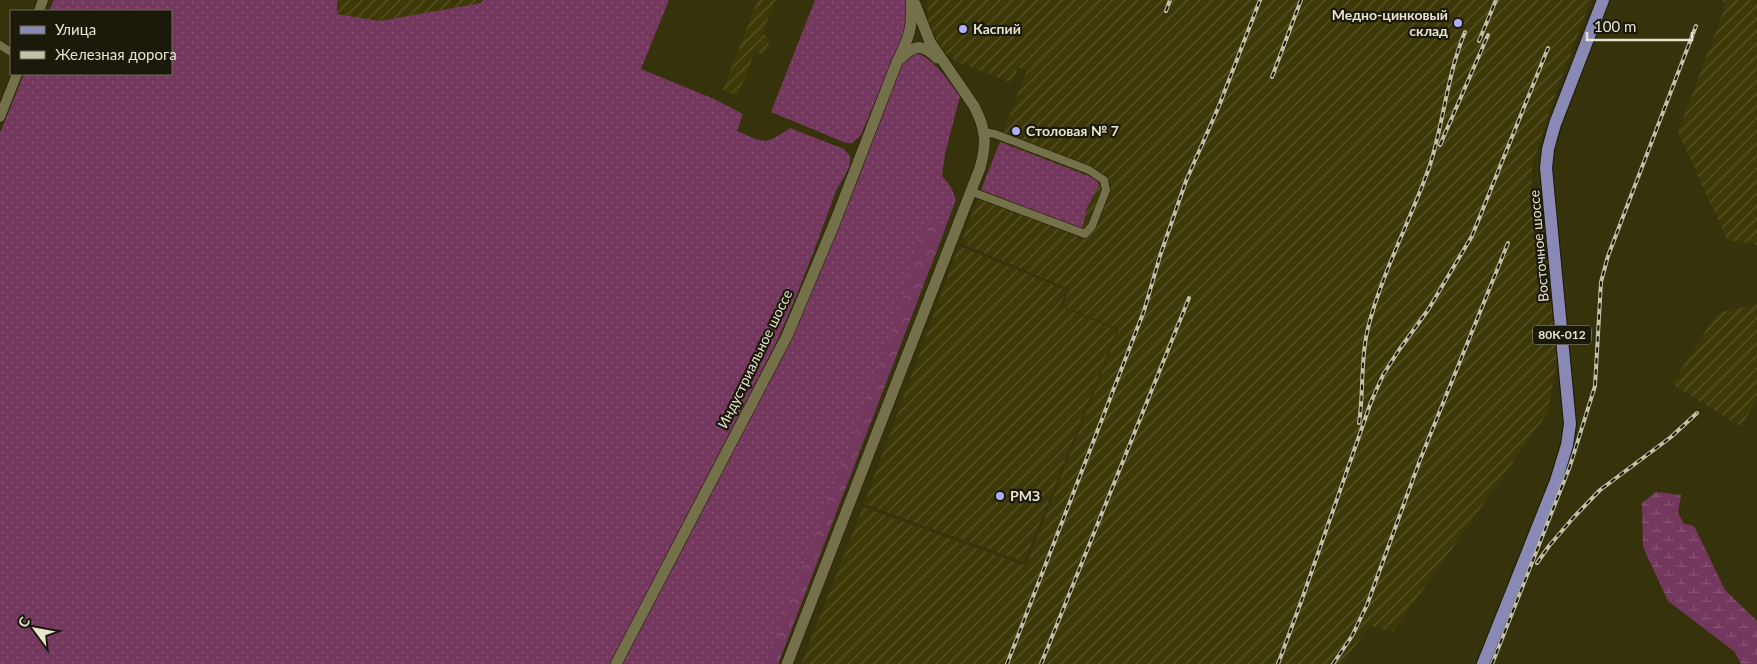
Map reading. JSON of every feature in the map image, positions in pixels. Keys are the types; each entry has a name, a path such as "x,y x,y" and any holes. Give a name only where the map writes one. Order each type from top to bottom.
{"main road":[{"name":"Индустриальное шоссе","path":"616,664 787,336 835,222 897,62 907,41 912,26 912,0"},
{"name":"Индустриальное шоссе","path":"787,664 984,153 984,132 980,117 930,42 912,0"},
{"name":"Восточное шоссе","path":"1483,664 1556,481 1567,445 1570,424 1546,168 1554,124 1603,0"},
{"path":"897,62 910,49 917,47 933,54 949,70"}],"street":[{"path":"0,117 17,75"},
{"path":"970,190 1086,234 1092,226 1106,190 1104,180 1089,170 995,134 984,132"}],"shaded area":[{"path":"337,0 483,0 481,3 380,21 337,14"},
{"path":"758,0 776,0 762,34 771,38 764,55 755,52 738,95 725,92 723,89"},
{"path":"927,0 1591,0 1551,106 1532,167 1530,210 1542,208 1557,362 1547,414 1393,632 1370,626 1342,664 801,664 863,507 1026,566 1119,329 1063,306 1069,289 961,243 1027,70 1018,67 1012,83 957,62 940,49 928,21"},
{"path":"1723,0 1757,0 1757,245 1727,240 1678,132 1725,7"},
{"name":"РМЗ","path":"959,246 1066,290 1060,306 1117,330 1024,562 864,504"},
{"path":"1757,304 1757,399 1741,427 1672,384 1717,313"}],"green space":[{"path":"54,0 337,0 337,14 380,21 481,3 483,0 669,0 641,69 714,99 743,114 737,131 753,138 764,141 769,140 790,128 844,149 850,156 848,170 836,191 775,345 610,664 0,664 0,133 24,75 172,75 172,10 49,10"},
{"path":"815,0 907,0 907,24 901,40 861,135 852,143 846,143 771,112"},
{"path":"915,52 935,65 960,96 945,154 942,176 951,187 956,200 778,664 621,664 788,342 900,64"},
{"path":"1000,142 1096,179 1099,185 1087,208 1082,229 981,190"},
{"path":"927,219 936,220 945,229 778,664 765,664 858,424 904,296 911,260"},
{"path":"1656,492 1681,495 1678,513 1684,524 1694,526 1725,590 1757,621 1757,664 1741,664 1735,652 1668,601 1643,547 1642,503"}],"railway":[{"path":"1166,11 1170,0"},
{"path":"1007,664 1144,311 1160,256 1186,181 1219,106 1260,0"},
{"path":"1272,77 1301,0"},
{"path":"1479,41 1496,0"},
{"path":"1492,664 1570,466 1595,386 1601,282 1608,256 1696,26"},
{"path":"1359,423 1364,352 1368,328 1381,287 1430,165 1454,65 1465,32"},
{"path":"1440,145 1488,35"},
{"path":"1278,664 1371,402 1383,375 1428,310 1472,236 1548,48"},
{"path":"1333,664 1352,636 1367,605 1420,460 1508,243"},
{"path":"1041,664 1189,298"},
{"path":"1537,563 1573,518 1600,490 1671,437 1697,413"}],"place":[{"name":"Медно-цинковый склад","path":"1458,23"},
{"name":"Каспий","path":"963,29"},
{"name":"Столовая № 7","path":"1016,131"},
{"name":"РМЗ","path":"1000,496"}]}
